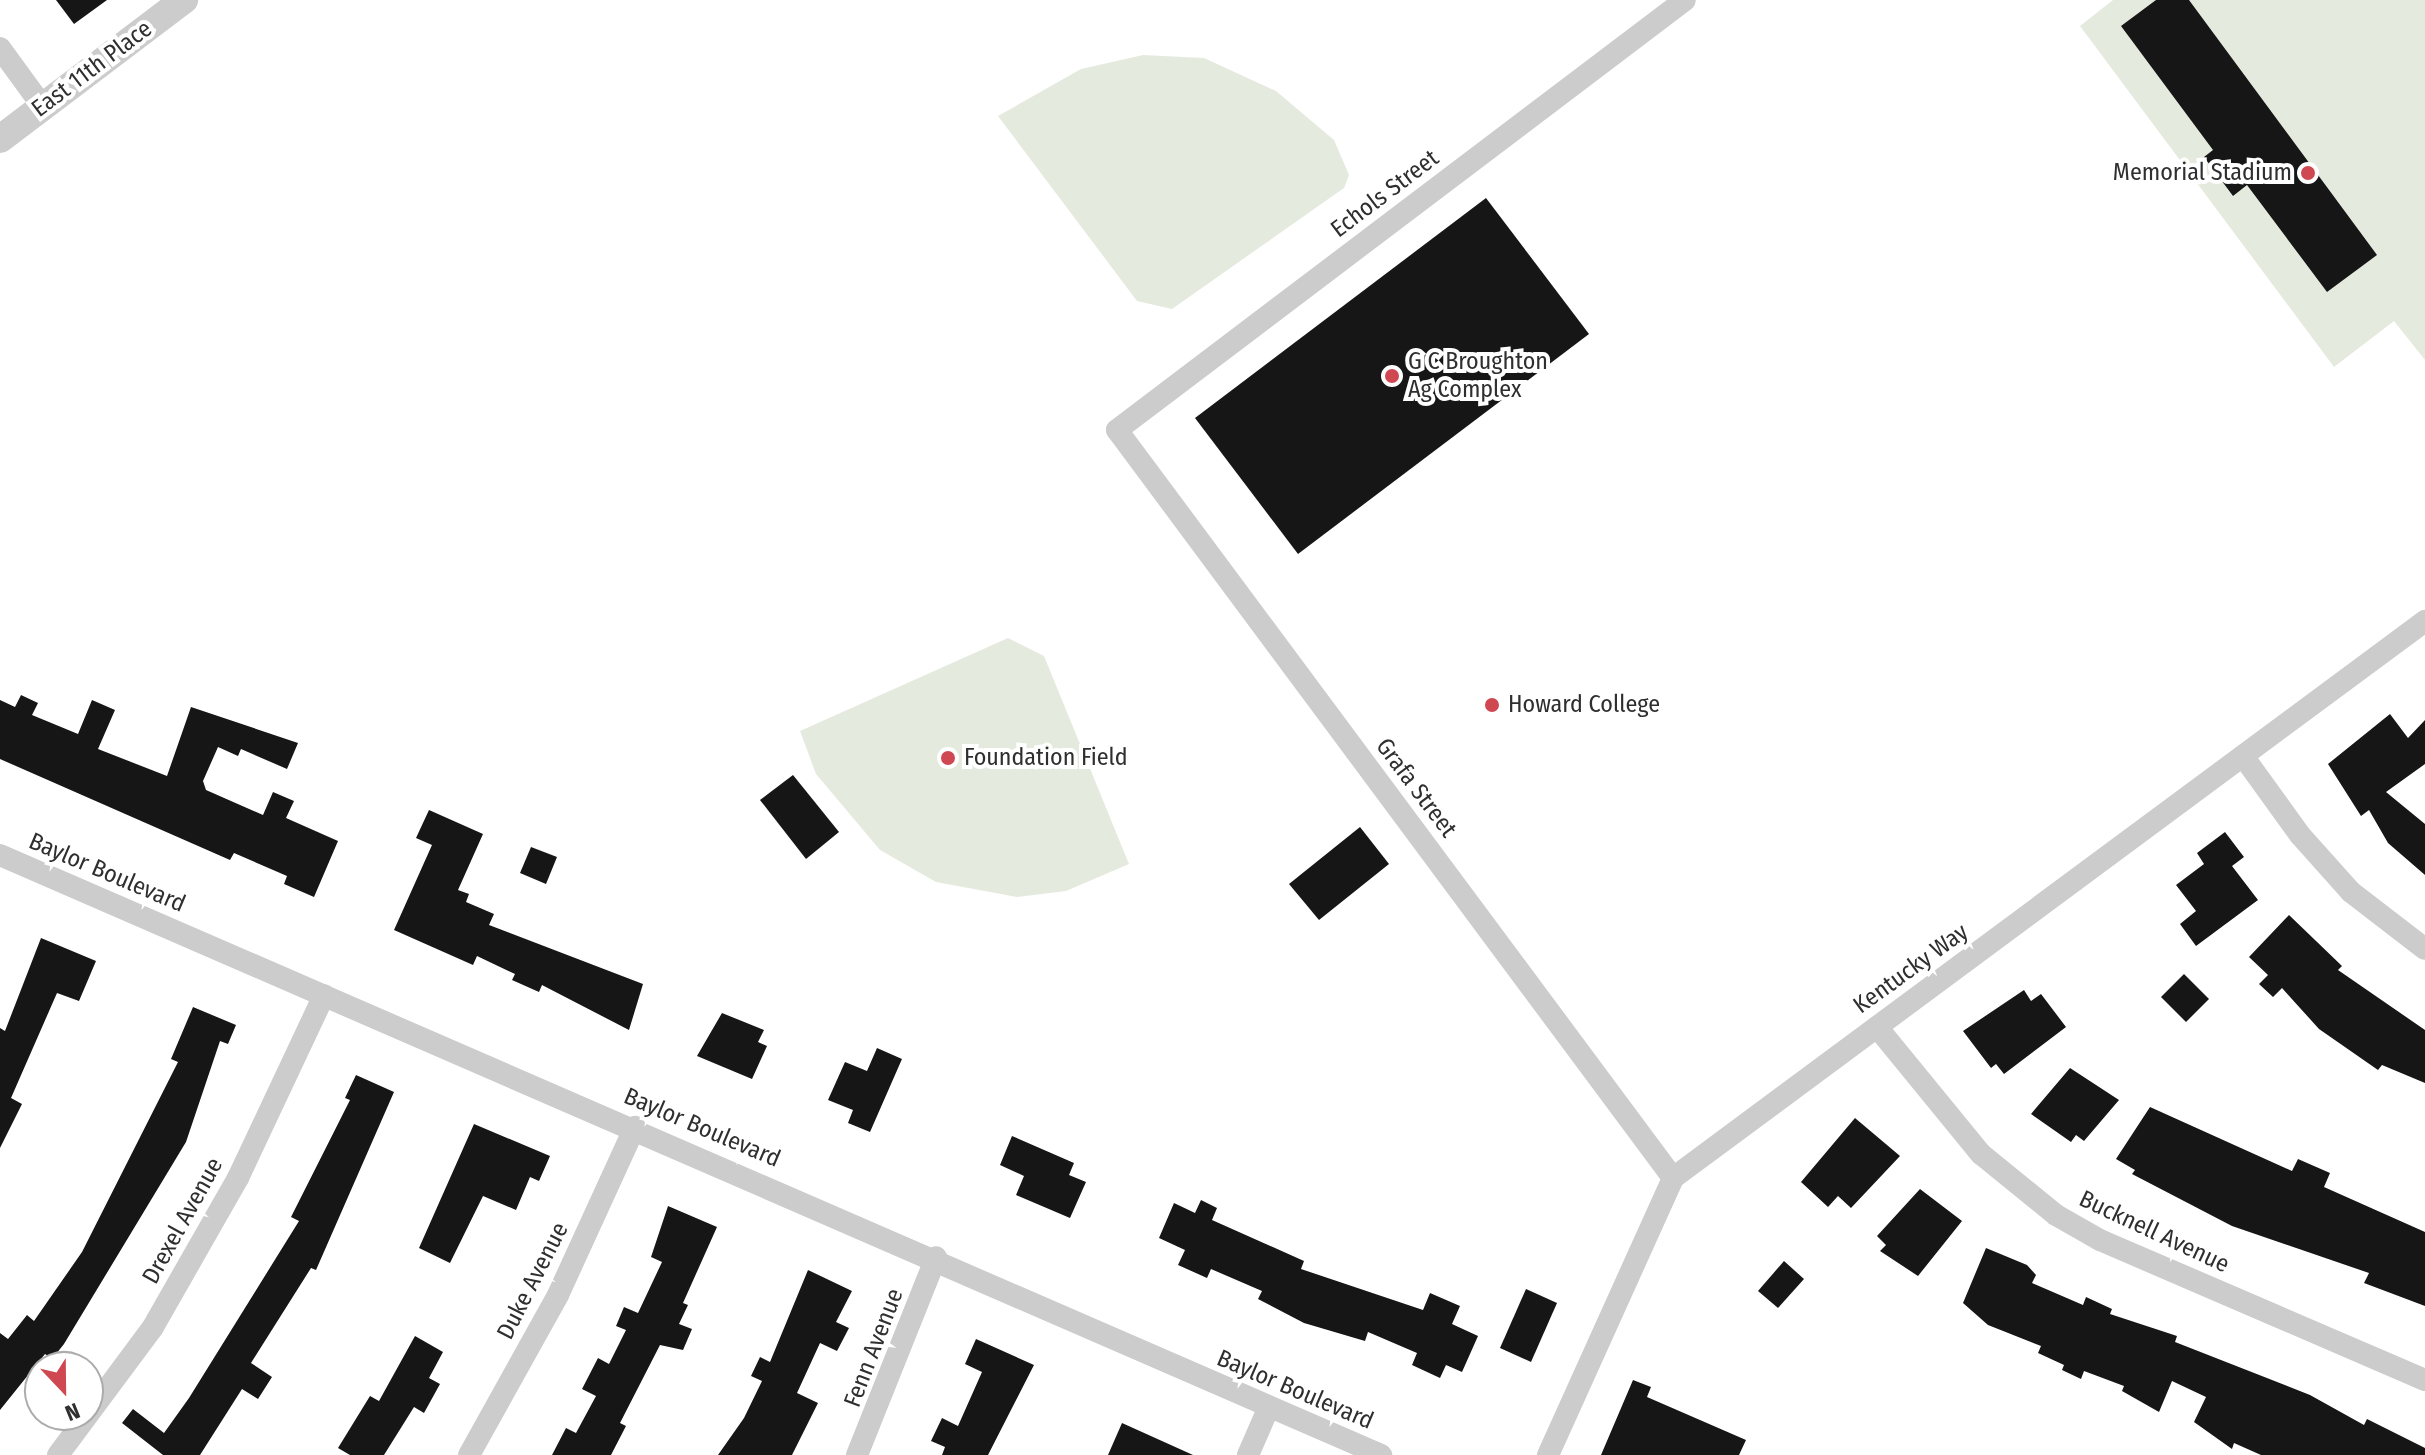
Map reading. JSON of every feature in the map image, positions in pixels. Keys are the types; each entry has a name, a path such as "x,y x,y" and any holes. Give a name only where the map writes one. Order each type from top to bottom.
{"street":[{"name":"East 11th Place","path":"0,139 184,0"},
{"name":"Echols Street","path":"1117,430 1685,0"},
{"path":"0,48 43,107"},
{"name":"Grafa Street","path":"1117,430 1673,1178"},
{"name":"Kentucky Way","path":"1548,1455 1673,1178 2425,621"},
{"path":"2243,756 2300,835 2351,892 2425,949"},
{"name":"Baylor Boulevard","path":"0,855 936,1257 1268,1409 1381,1455"},
{"name":"Drexel Avenue","path":"58,1455 161,1314 238,1178 324,995"},
{"name":"Bucknell Avenue","path":"1877,1027 1981,1154 2056,1215 2100,1240 2425,1380"},
{"name":"Duke Avenue","path":"469,1455 558,1295 635,1127"},
{"name":"Fenn Avenue","path":"857,1455 936,1257"},
{"path":"1248,1455 1268,1409"}],"shaded area":[{"name":"Memorial Stadium","path":"2113,0 2425,0 2425,360 2394,321 2334,367 2080,26"},
{"path":"1143,55 1204,58 1276,91 1334,140 1349,175 1344,188 1172,309 1137,301 998,116 1081,69"},
{"name":"Foundation Field","path":"1008,638 1044,656 1129,864 1066,891 1017,897 936,882 880,850 816,774 800,731"}],"building":[{"path":"56,0 107,0 74,24"},
{"path":"2156,0 2189,0 2377,255 2327,292 2247,185 2233,196 2204,157 2213,150 2121,26"},
{"name":"G C Broughton Ag Complex","path":"1486,198 1589,334 1298,554 1195,418"},
{"path":"21,695 38,703 32,715 78,734 92,700 115,710 98,749 167,776 191,707 298,743 287,769 241,749 238,756 218,747 203,781 206,790 263,815 273,792 294,801 286,818 338,841 314,897 284,884 287,876 234,853 230,860 0,759 0,700 15,707"},
{"path":"2390,714 2408,738 2425,720 2425,764 2386,792 2425,824 2425,875 2388,843 2369,810 2361,816 2328,764"},
{"path":"793,775 839,832 806,859 760,800"},
{"path":"429,810 483,834 458,890 469,894 466,902 494,914 489,925 643,984 629,1030 542,985 539,992 512,980 515,974 477,956 473,965 394,930 432,845 416,838"},
{"path":"1360,827 1389,864 1319,920 1289,884"},
{"path":"2225,832 2244,857 2232,866 2258,900 2196,946 2180,924 2196,911 2176,885 2204,864 2197,853"},
{"path":"531,847 557,857 546,884 520,873"},
{"path":"2289,915 2342,966 2338,970 2425,1030 2425,1083 2382,1065 2378,1070 2319,1029 2282,988 2273,997 2259,984 2268,975 2249,957"},
{"path":"41,938 96,961 79,1001 57,993 11,1098 22,1104 0,1148 0,1028 5,1031"},
{"path":"2184,974 2209,999 2186,1022 2161,997"},
{"path":"2024,990 2031,1001 2041,994 2066,1027 2004,1074 1996,1064 1991,1068 1963,1031"},
{"path":"193,1007 236,1025 228,1044 220,1041 186,1142 64,1344 58,1351 24,1351 24,1380 0,1410 0,1333 8,1339 27,1315 34,1321 82,1252 178,1062 171,1059"},
{"path":"722,1013 764,1030 758,1042 767,1046 752,1079 697,1056"},
{"path":"877,1048 902,1059 870,1132 848,1123 853,1110 828,1100 845,1062 867,1071"},
{"path":"2070,1068 2119,1100 2084,1141 2076,1135 2071,1142 2031,1114"},
{"path":"356,1075 394,1092 316,1270 311,1268 251,1363 272,1377 258,1399 242,1389 200,1455 163,1455 122,1423 133,1409 164,1433 189,1398 299,1221 291,1217 350,1100 345,1098"},
{"path":"2150,1107 2292,1171 2298,1159 2330,1173 2324,1187 2425,1232 2425,1306 2364,1283 2369,1273 2232,1226 2132,1174 2135,1170 2116,1159"},
{"path":"1855,1118 1900,1156 1851,1208 1838,1196 1828,1207 1801,1182"},
{"path":"474,1124 550,1156 539,1181 530,1177 516,1210 483,1196 450,1263 419,1248"},
{"path":"1012,1136 1074,1163 1069,1175 1086,1182 1070,1218 1016,1195 1024,1176 1000,1165"},
{"path":"1920,1189 1962,1221 1918,1276 1880,1251 1886,1245 1877,1236"},
{"path":"1201,1200 1217,1208 1212,1220 1304,1261 1301,1269 1423,1310 1430,1293 1460,1306 1452,1324 1478,1336 1462,1372 1446,1365 1440,1378 1412,1365 1417,1353 1368,1332 1365,1341 1304,1323 1258,1299 1262,1291 1211,1269 1207,1278 1178,1265 1185,1250 1159,1238 1174,1203 1195,1213"},
{"path":"668,1206 717,1227 683,1303 688,1305 679,1324 692,1329 683,1350 660,1345 620,1423 626,1426 611,1455 552,1455 566,1428 576,1433 596,1396 582,1389 598,1358 609,1364 626,1330 616,1326 624,1307 638,1313 662,1262 651,1257"},
{"path":"1986,1248 2027,1265 2036,1275 2032,1283 2083,1305 2086,1297 2112,1309 2110,1314 2177,1336 2175,1342 2310,1395 2364,1425 2367,1419 2425,1448 2425,1455 2261,1455 2234,1443 2232,1449 2194,1422 2206,1397 2172,1381 2159,1412 2122,1391 2124,1386 2084,1371 2081,1379 2062,1370 2064,1365 2038,1353 2041,1346 1988,1325 1963,1303"},
{"path":"1784,1261 1804,1279 1778,1308 1758,1291"},
{"path":"808,1270 852,1291 836,1322 849,1328 837,1351 820,1343 797,1393 818,1403 792,1455 718,1455 744,1418 762,1381 751,1376 760,1357 770,1362"},
{"path":"1526,1289 1557,1303 1531,1362 1500,1348"},
{"path":"415,1336 443,1352 429,1378 440,1384 424,1413 414,1407 384,1455 350,1455 338,1448 370,1396 379,1401"},
{"path":"976,1339 1034,1365 988,1455 942,1455 945,1447 931,1441 942,1418 958,1426 982,1372 965,1364"},
{"path":"1633,1380 1651,1387 1647,1397 1746,1440 1739,1455 1601,1455"},
{"path":"1122,1423 1193,1455 1108,1455"}],"place":[{"name":"Memorial Stadium","path":"2308,173"},
{"name":"G C Broughton Ag Complex","path":"1392,376"},
{"name":"Howard College","path":"1492,705"},
{"name":"Foundation Field","path":"948,758"}]}
